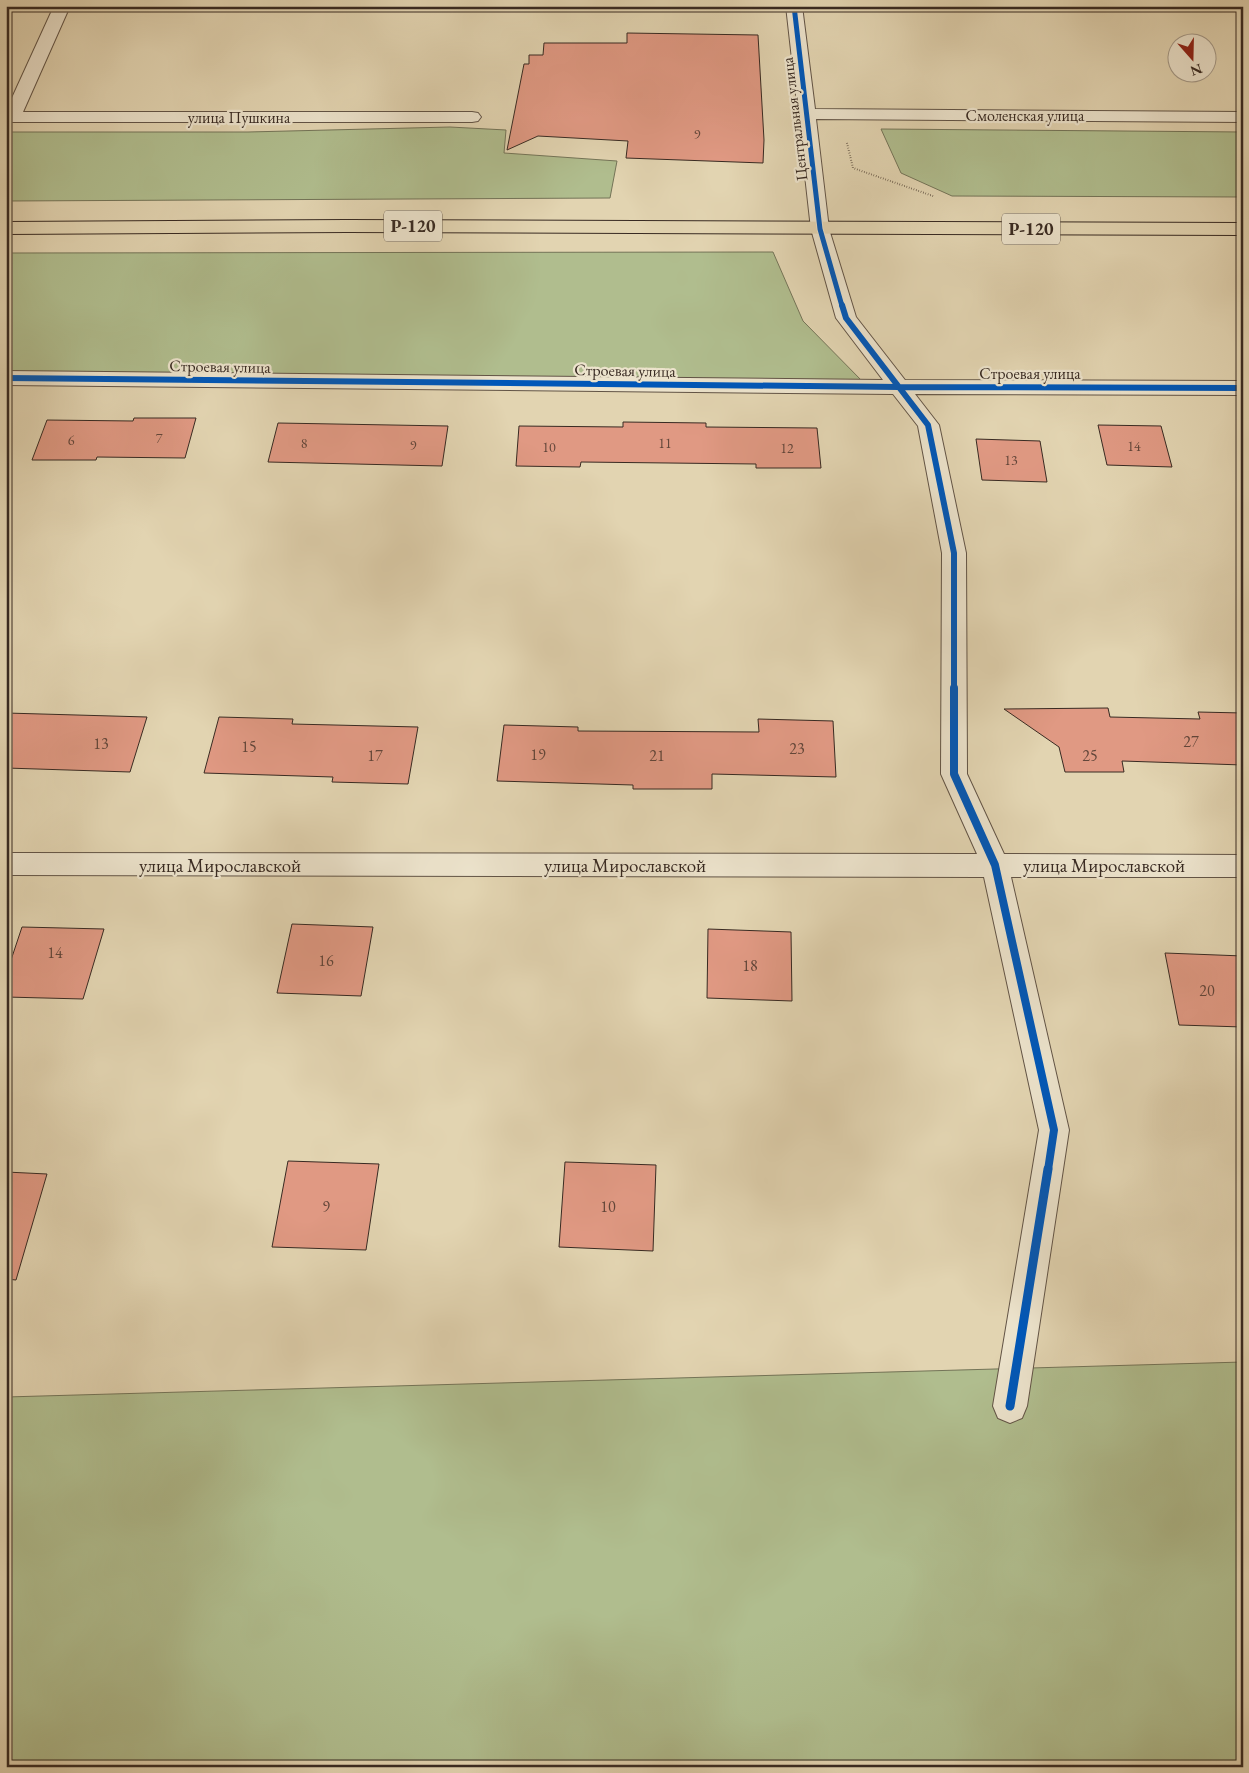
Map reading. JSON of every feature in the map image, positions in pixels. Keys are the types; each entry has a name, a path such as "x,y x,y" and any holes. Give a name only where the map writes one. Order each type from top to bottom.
{"main road":[{"name":"Р-120","path":"6,228 347,226 1243,229"}],"street":[{"path":"9,117 62,6"},
{"name":"Центральная улица","path":"794,6 820,229 846,318 928,425 954,553 954,774 994,865 1054,1130 1010,1406"},
{"name":"Смоленская улица","path":"808,114 1243,117"},
{"name":"улица Пушкина","path":"9,117 472,117"},
{"name":"Строевая улица","path":"6,378 899,387 1243,388"},
{"name":"улица Мирославской","path":"6,864 1243,866"}],"green space":[{"path":"450,127 506,130 504,153 617,161 610,198 6,201 6,132 248,132"},
{"path":"881,129 1243,132 1243,197 952,196 901,173"},
{"path":"773,252 803,321 863,382 6,372 6,253"},
{"path":"1243,1362 1243,1767 6,1767 6,1397"}],"building":[{"path":"627,33 758,35 764,140 763,163 626,158 628,141 538,136 507,150 524,64 529,64 529,55 543,55 544,43 627,43"},
{"path":"134,418 196,418 185,458 97,457 96,460 32,460 47,420 133,421"},
{"path":"623,422 706,423 706,427 817,428 821,468 756,468 756,464 581,462 580,467 516,466 519,426 623,427"},
{"path":"278,423 448,426 442,466 268,462"},
{"path":"1098,425 1161,426 1172,467 1107,465"},
{"path":"976,439 1040,441 1047,482 982,480"},
{"path":"1108,708 1110,717 1200,719 1198,712 1243,713 1243,765 1122,761 1124,772 1065,772 1059,747 1004,709"},
{"path":"6,713 147,717 130,772 6,768"},
{"path":"219,717 293,719 292,724 418,727 408,784 332,782 333,777 204,773"},
{"path":"758,719 833,721 836,777 712,774 712,789 633,789 633,785 497,781 504,725 578,727 578,731 759,732"},
{"path":"292,924 373,927 361,996 277,993"},
{"path":"22,927 104,929 83,999 6,997 6,975"},
{"path":"708,929 791,932 792,1001 707,998"},
{"path":"1165,953 1243,956 1243,1027 1179,1025"},
{"path":"288,1161 379,1164 366,1250 272,1247"},
{"path":"565,1162 656,1165 653,1251 559,1247"},
{"path":"6,1172 47,1174 16,1280 6,1279"}],"cycle path":[{"path":"794,6 820,229 846,318 928,425 954,553 954,774 995,865 1054,1130 1010,1406"},
{"path":"6,378 899,387 1243,388"}]}
